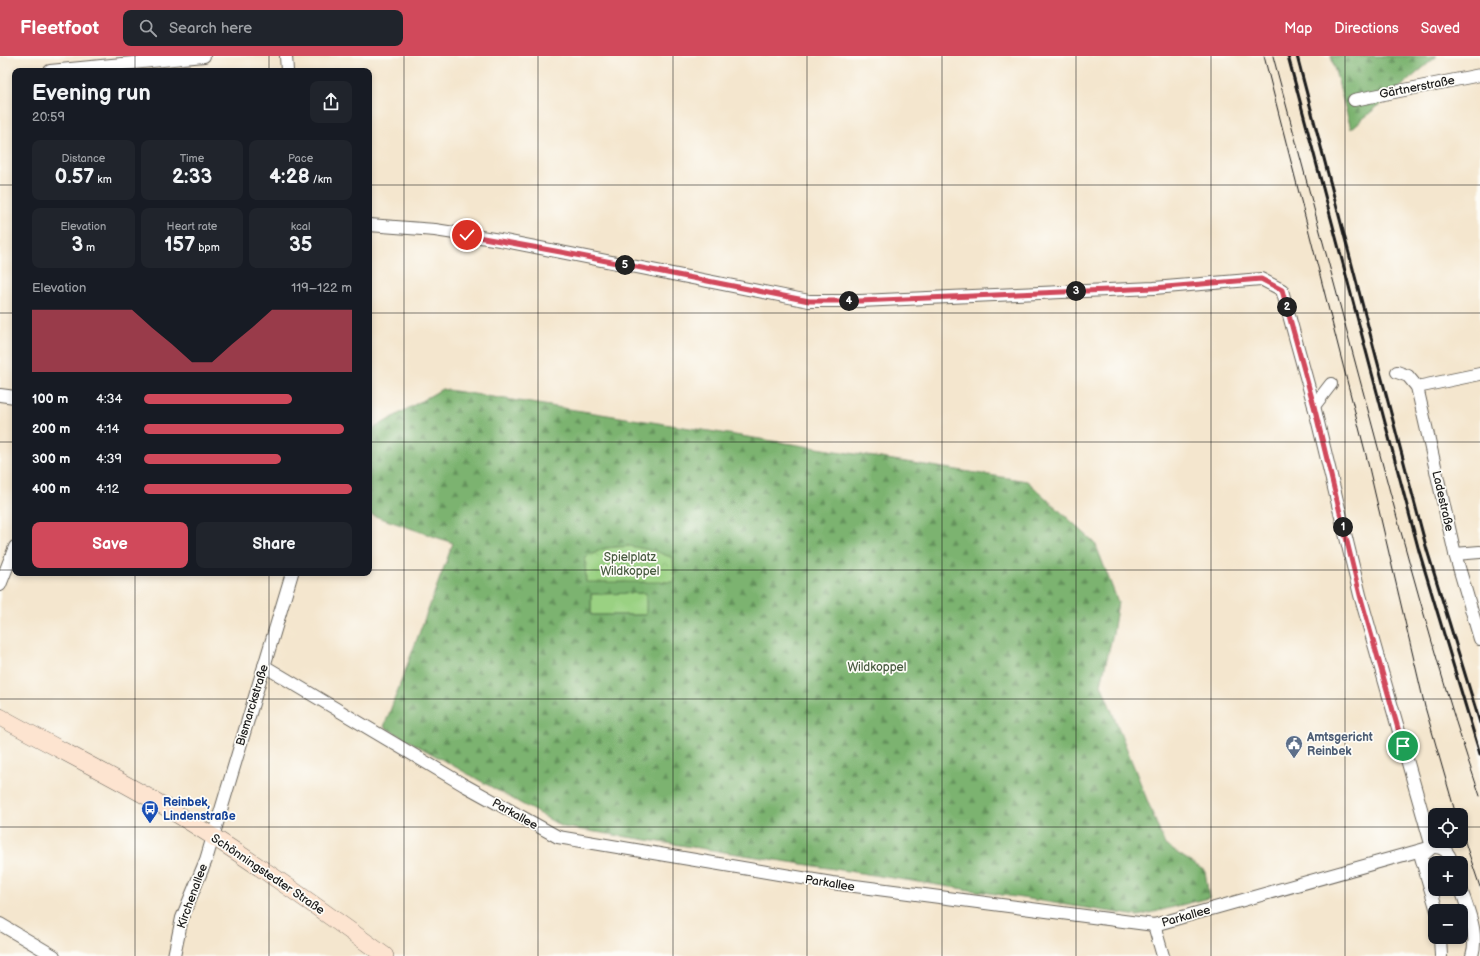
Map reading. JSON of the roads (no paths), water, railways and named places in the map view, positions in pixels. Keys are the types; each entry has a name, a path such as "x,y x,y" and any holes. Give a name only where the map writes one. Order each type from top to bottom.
{"main road":[{"name":"Schönningstedter Straße","path":"0,717 161,805 212,836 295,891 385,956"}],"street":[{"path":"81,68 204,56"},
{"path":"286,56 288,68"},
{"name":"Gärtnerstraße","path":"1354,100 1480,74"},
{"path":"372,225 435,230 500,240 809,301 860,301 1154,288 1261,279 1282,290 1314,406 1360,595 1428,833"},
{"path":"1397,372 1408,376 1417,387 1480,374"},
{"path":"1314,406 1330,384"},
{"name":"Ladestraße","path":"1417,387 1456,554 1480,639"},
{"path":"0,395 12,397"},
{"path":"1456,554 1480,552"},
{"path":"0,585 12,555"},
{"name":"Bismarckstraße","path":"212,836 291,576"},
{"name":"Parkallee","path":"264,666 491,800 558,837 839,884 1154,925 1428,848"},
{"name":"Kirchenallee","path":"174,956 182,918 206,860 212,836"},
{"path":"1431,848 1421,857 1435,904"},
{"path":"1463,896 1474,928 1475,940 1472,956"},
{"path":"0,924 54,956"},
{"path":"1154,925 1163,956"},
{"path":"1440,944 1440,956"}],"tram line":[{"path":"1264,56 1366,455 1425,707 1454,808"},
{"path":"1273,56 1411,568 1444,683 1480,796"},
{"path":"1467,848 1480,887"}],"railway":[{"path":"1288,56 1419,551 1480,754"},
{"path":"1297,56 1427,550 1480,723"}],"place":[{"name":"Amtsgericht Reinbek","path":"1294,759"},
{"name":"Reinbek, Lindenstraße","path":"150,824"}],"park label":[{"name":"Spielplatz Wildkoppel","path":"630,564"},
{"name":"Wildkoppel","path":"877,667"}]}
